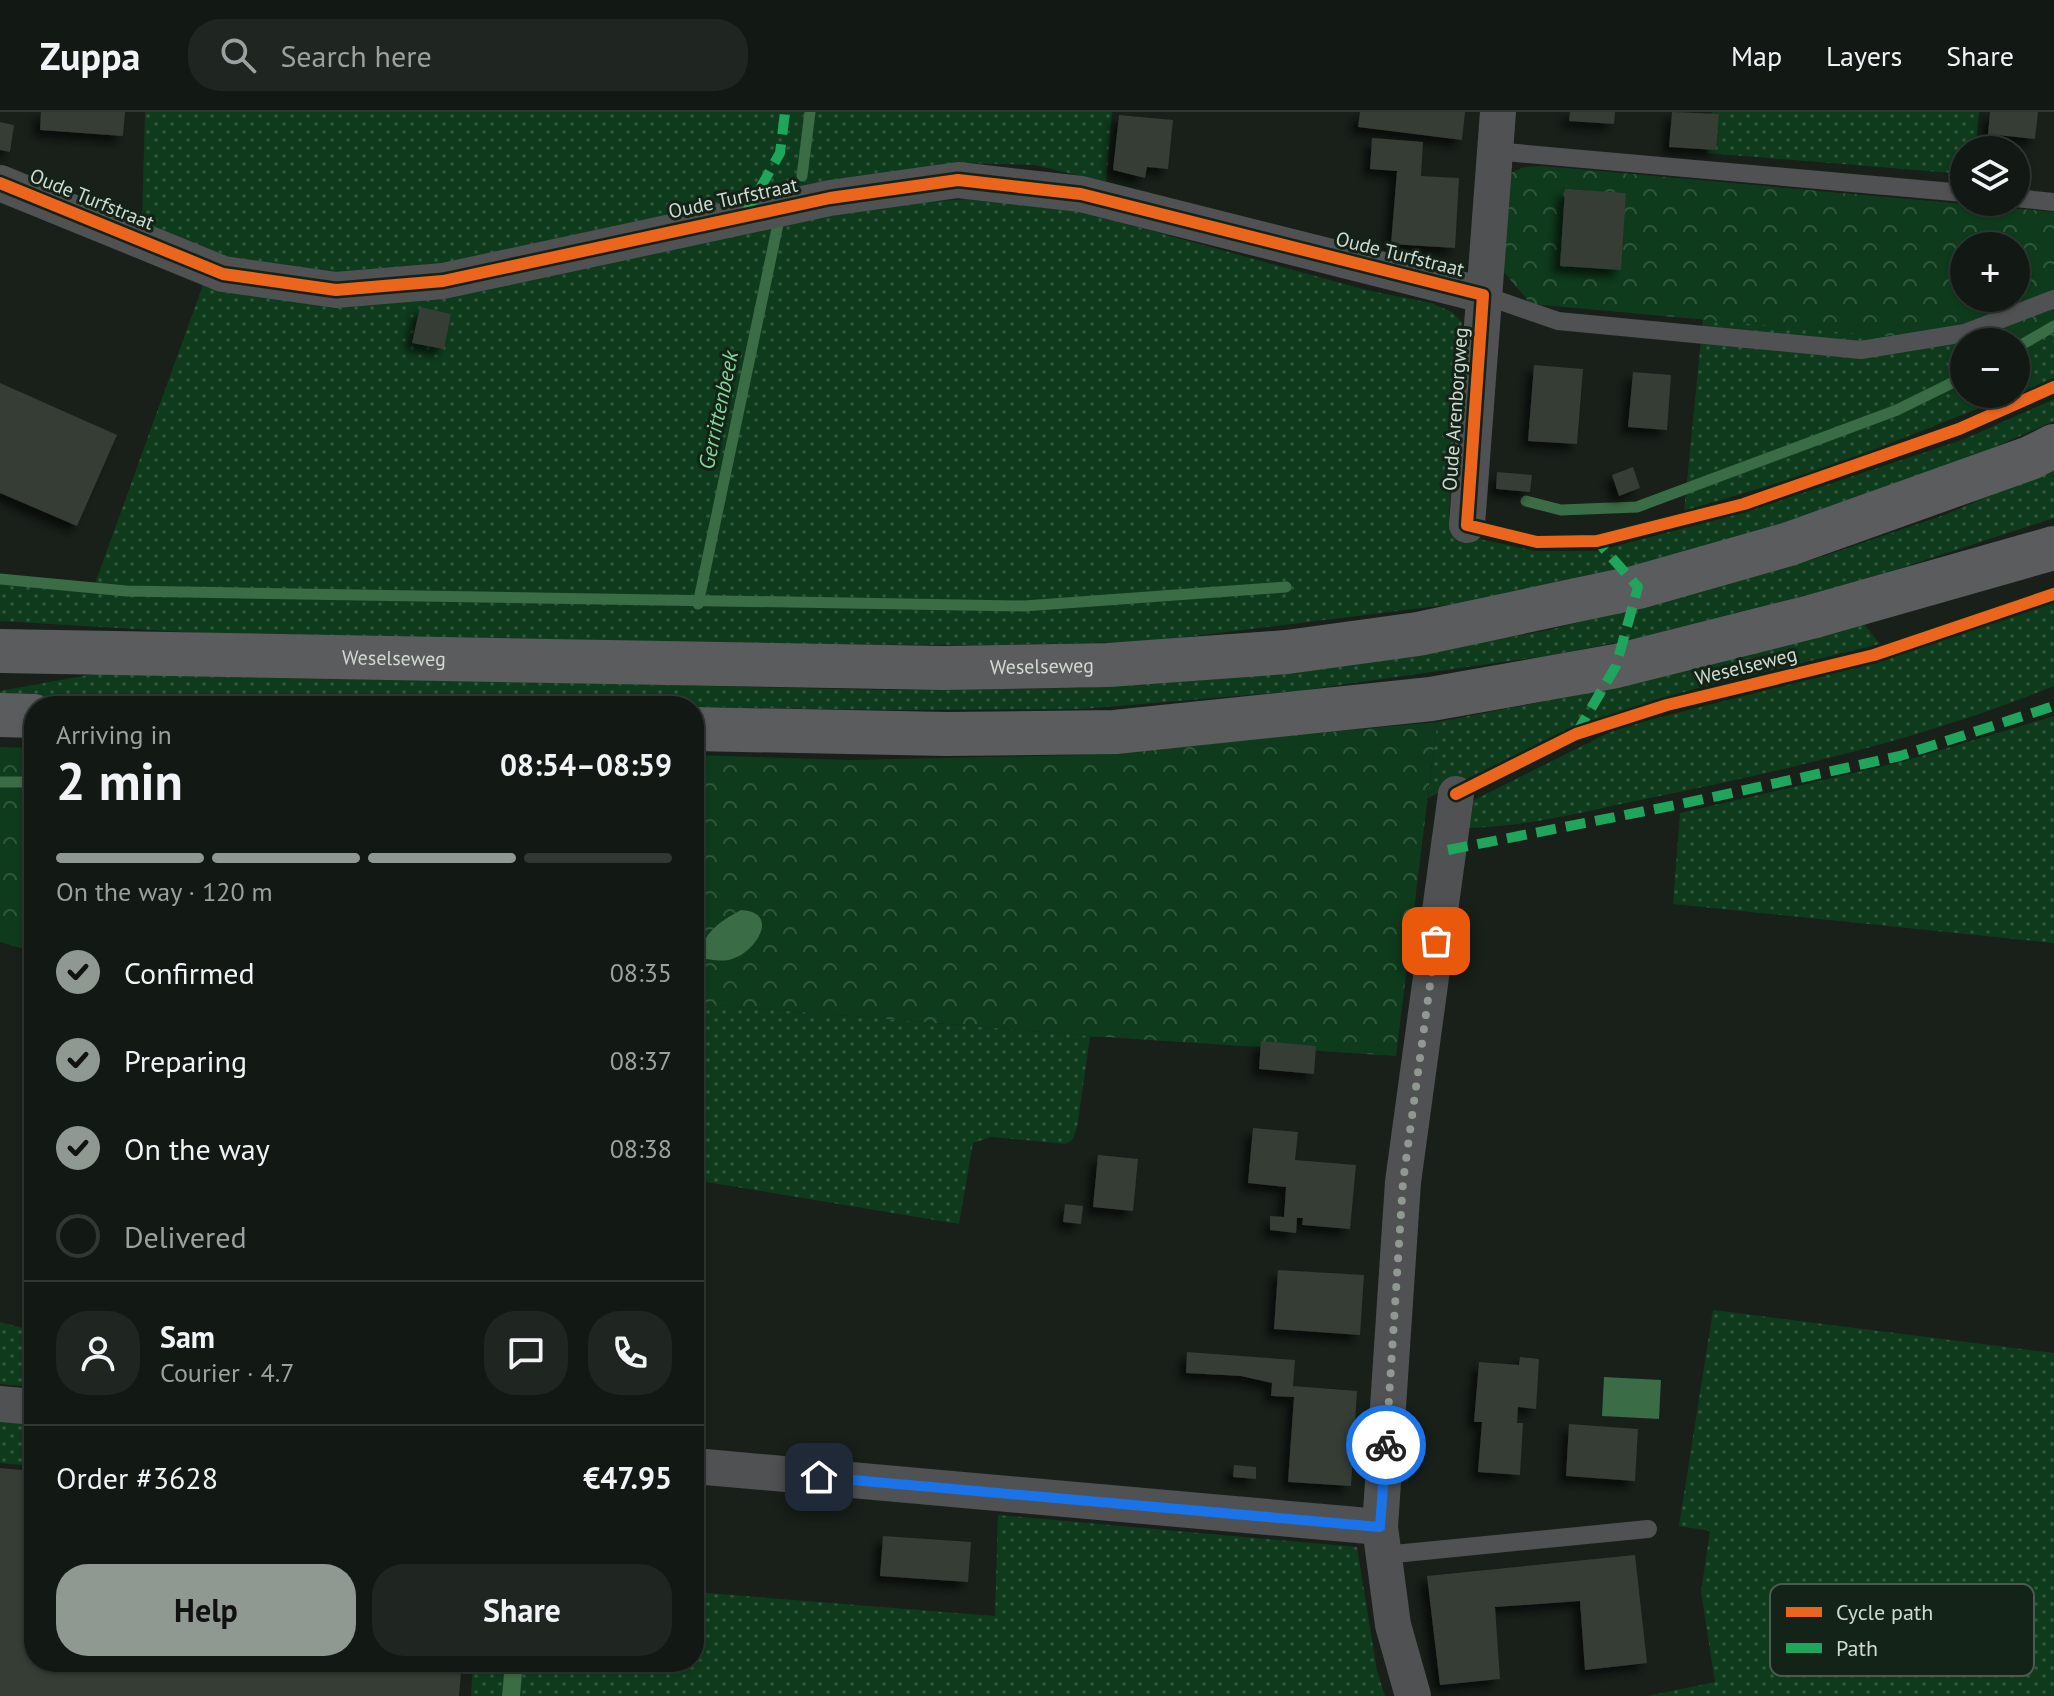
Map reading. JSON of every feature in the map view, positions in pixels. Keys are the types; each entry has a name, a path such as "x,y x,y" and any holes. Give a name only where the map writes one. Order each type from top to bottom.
{"main road":[{"name":"Weselseweg","path":"0,651 943,668 1108,665 1287,652 1418,634 1638,587 1789,544 2030,458 2054,446"},
{"name":"Weselseweg","path":"704,729 947,734 1115,732 1431,699 1631,662 1811,617 2054,548"},
{"path":"0,715 24,716"}],"street":[{"name":"Oude Arenborgweg","path":"1467,525 1498,112"},
{"name":"Oude Turfstraat","path":"0,183 223,274 336,290 443,281 830,198 958,180 1081,194 1483,295"},
{"path":"1413,1696 1393,1625 1382,1541 1403,1182 1456,794"},
{"path":"0,1404 24,1406"},
{"path":"704,1467 1382,1541"}],"lane":[{"path":"1494,151 1950,192"},
{"path":"2030,199 2054,202"},
{"path":"1483,295 1558,321 1861,350 1965,333 2054,299"},
{"path":"1382,1541 1648,1529"}],"green space":[{"path":"145,112 806,112 805,121 807,112 1112,112 1106,182 1035,165 964,163 473,264 324,274 216,256 142,223"},
{"path":"1712,112 1979,112 1977,136 1950,136 1950,173 1707,153"},
{"path":"1543,166 1950,203 1950,216 2030,216 2030,210 2054,212 2054,340 2037,350 2030,349 2030,328 1950,328 1950,342 1531,304 1503,271 1511,173 1524,167"},
{"path":"985,198 1047,203 1366,290 1431,303 1452,312 1462,322 1449,516 1461,535 1535,551 1597,551 1745,512 1962,440 2054,399 2054,421 1968,459 1752,534 1618,572 1495,599 1153,641 1002,645 680,644 218,634 0,621 0,584 93,589 204,282 259,296 889,204"},
{"path":"1703,319 1950,342 1950,408 1980,408 1827,468 1684,511"},
{"path":"2054,340 2054,379 2030,388 2030,349 2037,350"},
{"path":"2054,468 2054,518 1818,595 1688,628 1553,655 1297,691 1083,709 892,710 704,707 704,696 0,696 0,691 99,673 892,690 1082,688 1293,669 1421,653 1549,630 1818,558 1947,514"},
{"path":"2054,601 2054,686 2005,705 1904,738 1800,765 1556,818 1466,828 1470,802 1610,732 1877,662"},
{"path":"1864,624 1880,644 1694,689 1570,728 1428,798 1437,722 1567,697"},
{"path":"2054,716 2054,943 1673,904 1680,813 1901,762"},
{"path":"1437,722 1396,1056 1105,1037 704,1004 704,755 850,760 1080,755","holes":["741,910 753,912 762,927 706,937"]},
{"path":"0,747 24,748 24,949 0,942"},
{"path":"704,1004 1105,1037 1090,1037 1077,1128 1072,1140 1066,1144 991,1137 973,1143 959,1224 704,1182"},
{"path":"1713,1310 2054,1353 2054,1696 1647,1696 1715,1682 1701,1592 1710,1531 1679,1526"},
{"path":"0,1322 24,1328 24,1386 0,1384"},
{"path":"0,1412 24,1414 24,1465 0,1463"},
{"path":"998,1515 1357,1547 1377,1671 1385,1696 471,1696 472,1672 704,1672 704,1593 995,1616"}],"shaded area":[{"path":"741,910 753,912 762,925 756,941 741,955 722,961 706,959 704,942 723,921"},
{"path":"1604,1377 1661,1380 1659,1419 1602,1416"},
{"path":"504,1672 522,1672 520,1696 502,1696"}],"building":[{"path":"41,112 125,112 123,136 40,130"},
{"path":"1360,112 1465,112 1462,140 1358,127"},
{"path":"1570,112 1615,112 1614,124 1569,121"},
{"path":"1672,112 1719,114 1716,150 1669,147"},
{"path":"1990,112 2038,112 2035,139 2030,136 1988,134"},
{"path":"1119,115 1173,120 1168,169 1147,167 1145,178 1113,170"},
{"path":"0,122 14,125 10,152 0,150"},
{"path":"1372,138 1423,142 1421,176 1459,178 1455,248 1391,244 1397,171 1370,169"},
{"path":"1565,189 1626,193 1621,270 1560,266"},
{"path":"420,307 451,314 444,349 412,343"},
{"path":"1534,365 1583,369 1577,444 1528,441"},
{"path":"1633,372 1671,375 1667,430 1628,427"},
{"path":"0,383 117,435 77,526 0,493"},
{"path":"1633,467 1640,488 1619,496 1612,475"},
{"path":"1497,472 1532,475 1530,492 1496,489"},
{"path":"1261,1041 1316,1046 1314,1074 1259,1069"},
{"path":"1253,1128 1298,1132 1295,1160 1356,1165 1350,1229 1302,1225 1303,1218 1297,1218 1296,1233 1270,1230 1270,1216 1284,1217 1286,1187 1248,1183"},
{"path":"1098,1155 1138,1159 1133,1211 1093,1207"},
{"path":"1065,1204 1083,1206 1081,1224 1063,1222"},
{"path":"1278,1270 1364,1275 1360,1335 1274,1329"},
{"path":"1187,1352 1295,1360 1293,1386 1357,1391 1351,1486 1288,1482 1294,1397 1271,1396 1272,1383 1241,1376 1186,1373"},
{"path":"1520,1357 1539,1359 1536,1409 1518,1407 1517,1423 1523,1423 1520,1475 1478,1472 1482,1422 1474,1422 1479,1362 1519,1365"},
{"path":"1569,1424 1638,1429 1635,1481 1566,1476"},
{"path":"1234,1465 1256,1467 1256,1479 1233,1477"},
{"path":"0,1468 24,1470 24,1672 461,1672 459,1696 0,1696"},
{"path":"883,1536 971,1542 968,1582 880,1576"},
{"path":"1635,1555 1647,1663 1585,1670 1580,1601 1495,1607 1500,1679 1440,1685 1427,1576"}],"waterway":[{"name":"Gerrittenbeek","path":"802,176 810,112"},
{"name":"Gerrittenbeek","path":"698,604 778,224"},
{"path":"2030,340 2054,326"},
{"path":"1526,501 1561,510 1637,507 1897,410 1950,384"},
{"path":"0,579 126,591 1024,606 1286,587"},
{"path":"0,782 24,782"}],"marked path":[{"path":"745,215 780,153 785,112"},
{"path":"1576,734 1616,666 1638,587 1597,541"},
{"path":"1448,850 1681,804 1900,756 2054,706"}],"cycle path":[{"path":"0,183 223,274 336,290 443,281 830,198 958,180 1081,194 1483,295 1467,525 1537,542 1597,541 1744,504 1959,429 2054,387"},
{"path":"1456,794 1576,734 1667,705 1874,655 2054,594"}],"way so far":[{"path":"1386,1445 1403,1182 1436,941"}],"route":[{"path":"819,1477 1380,1527 1386,1445"}]}
